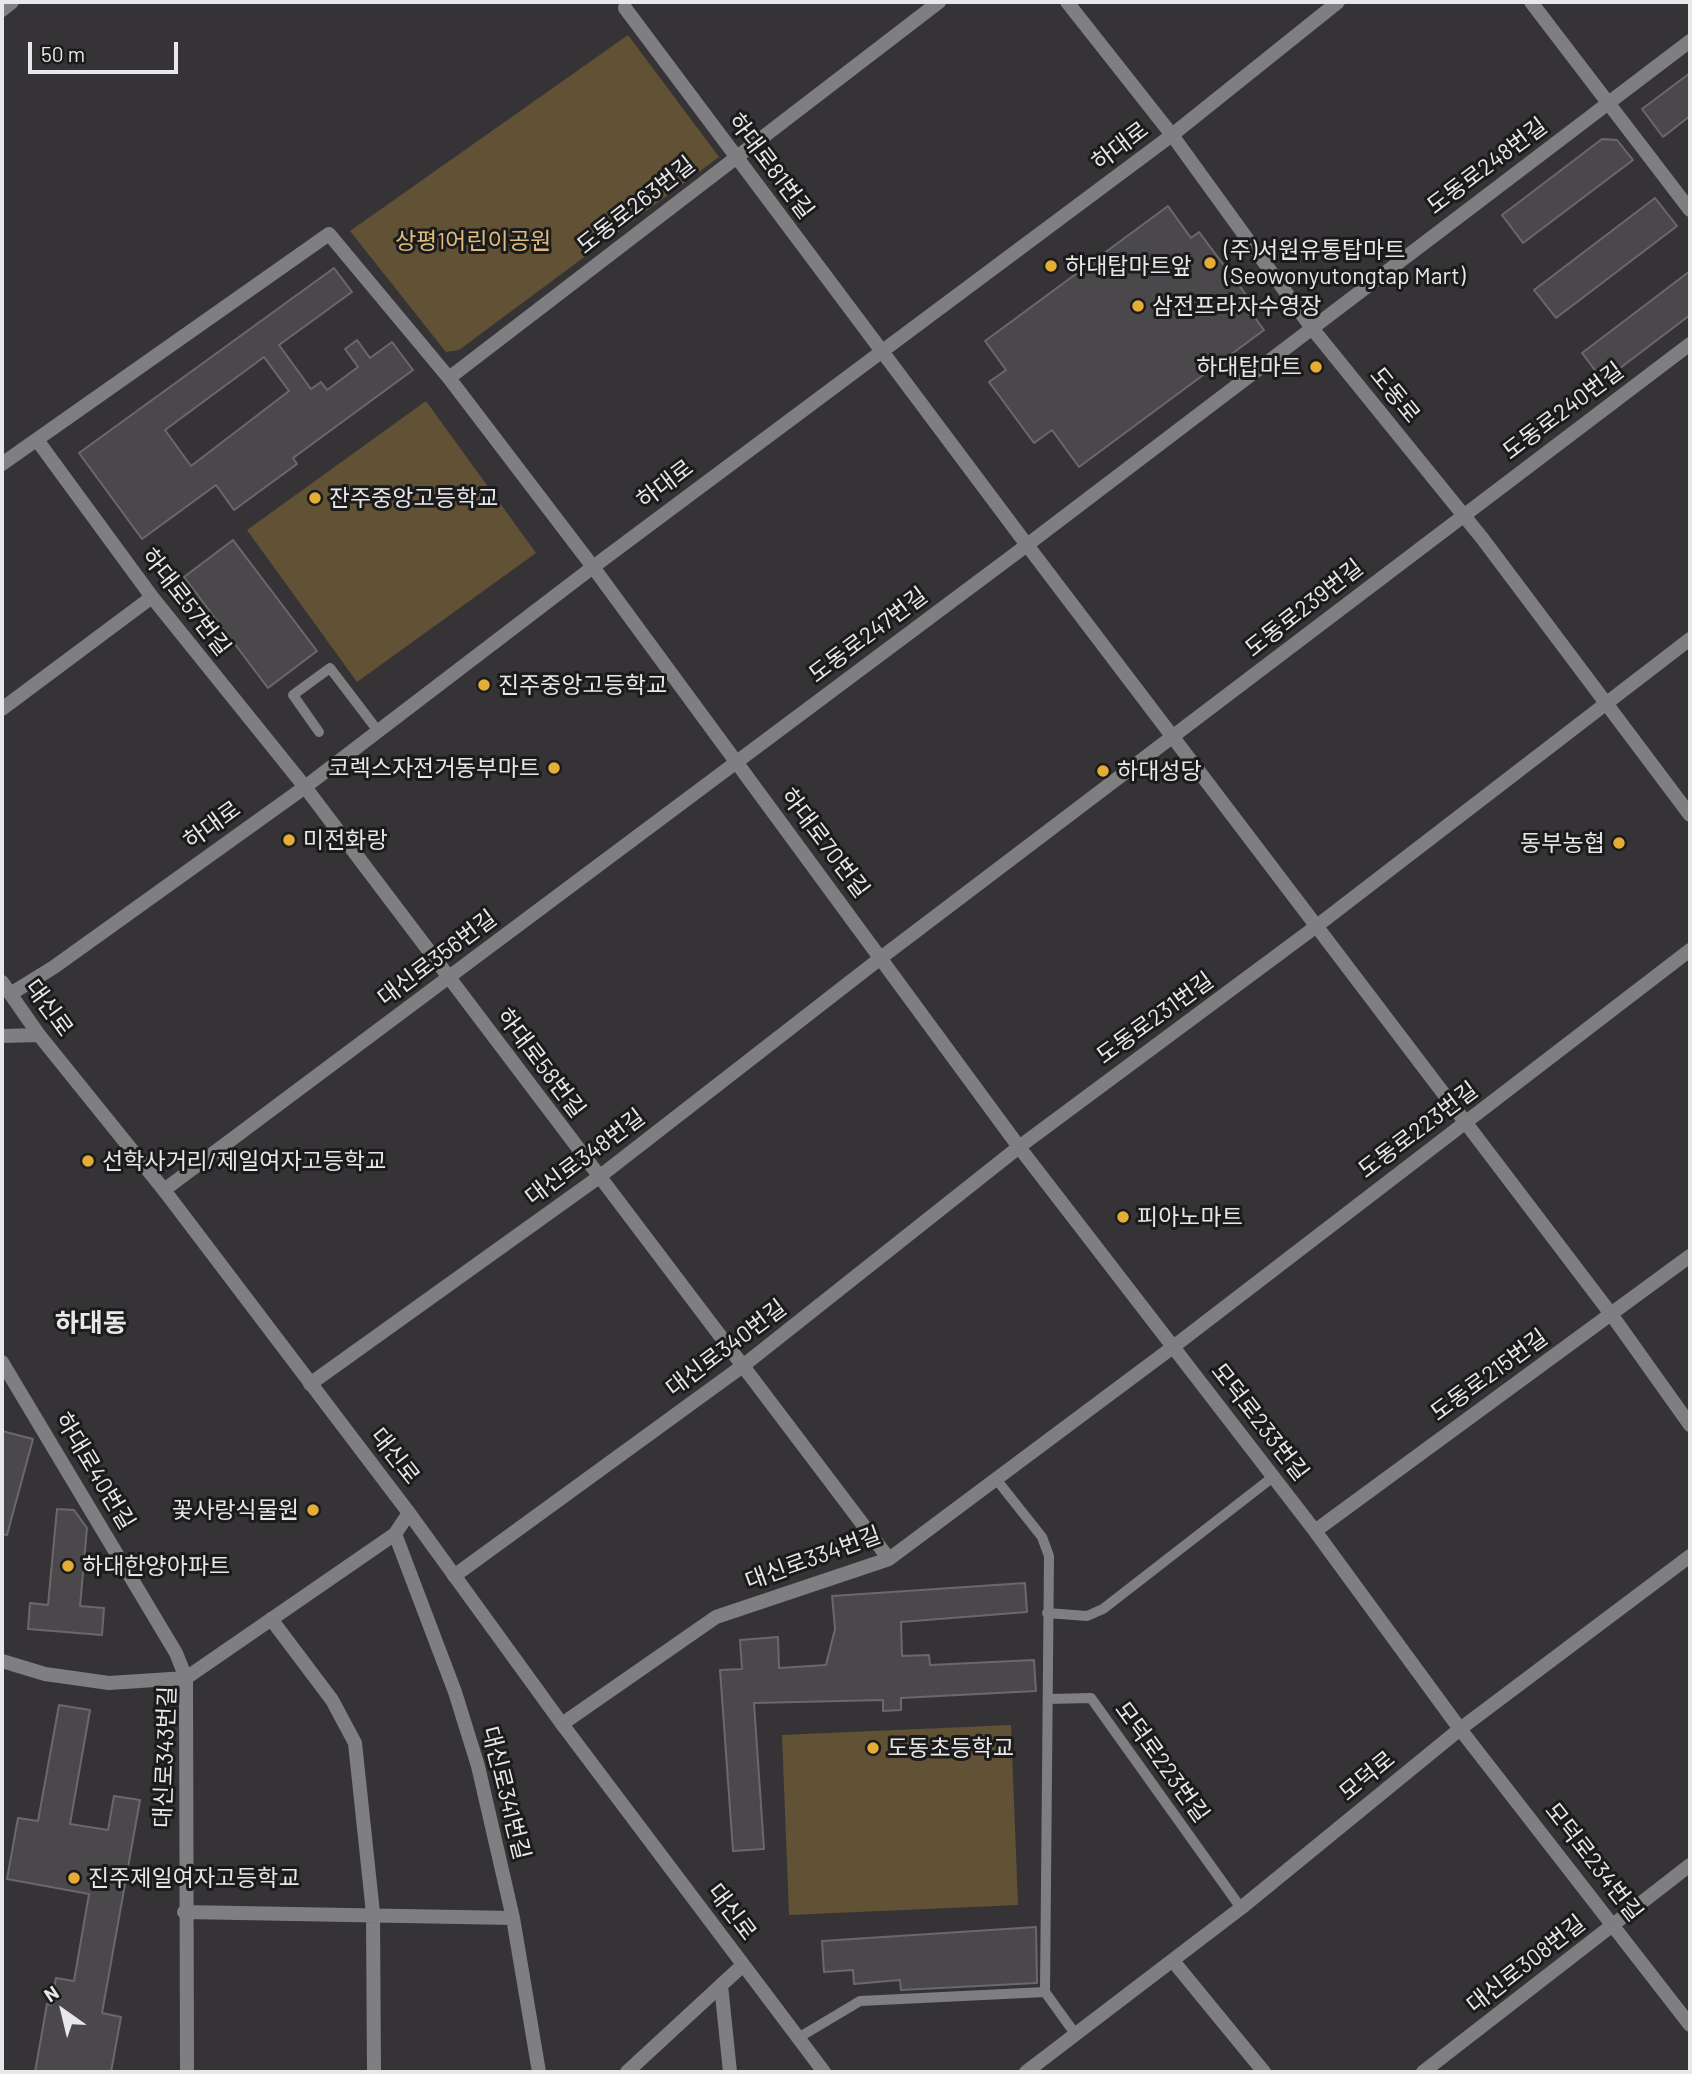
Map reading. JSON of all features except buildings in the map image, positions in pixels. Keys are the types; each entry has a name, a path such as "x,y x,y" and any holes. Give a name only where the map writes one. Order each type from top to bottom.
{"street":[{"path":"2,10 12,2"},
{"name":"도동로263번길","path":"449,378 939,2"},
{"name":"도동로","path":"1067,2 1172,135 1311,327 1463,514 1690,816"},
{"name":"하대로","path":"12,993 54,967 305,787 593,567 1172,135 1338,2"},
{"path":"1531,2 1690,210"},
{"name":"하대로81번길","path":"625,8 881,351"},
{"name":"도동로248번길","path":"1311,327 1690,41"},
{"path":"2,464 329,234 449,378 593,567"},
{"name":"도동로247번길","path":"736,761 1027,545 1311,327"},
{"name":"도동로240번길","path":"1463,514 1690,344"},
{"path":"881,351 1318,925 1464,1124 1611,1314 1690,1425"},
{"name":"하대로57번길","path":"37,440 152,597 305,787"},
{"name":"도동로239번길","path":"882,957 1174,738 1463,514"},
{"name":"하대로70번길","path":"593,567 1019,1147"},
{"path":"2,709 152,597"},
{"name":"도동로231번길","path":"1019,1147 1318,925 1690,639"},
{"name":"대신로356번길","path":"164,1190 736,761"},
{"name":"하대로58번길","path":"305,787 889,1559"},
{"name":"도동로223번길","path":"1173,1347 1690,950"},
{"name":"대신로348번길","path":"310,1384 598,1177 882,957"},
{"name":"대신로","path":"2,982 39,1035 164,1190 410,1513 562,1724 824,2072"},
{"path":"2,1036 39,1035"},
{"name":"모덕로233번길","path":"1019,1147 1315,1531 1460,1729"},
{"name":"대신로340번길","path":"454,1576 744,1365 1019,1147"},
{"name":"도동로215번길","path":"1315,1531 1690,1256"},
{"name":"대신로334번길","path":"562,1724 716,1617 889,1559 1173,1347"},
{"name":"하대로40번길","path":"2,1362 162,1630 186,1678"},
{"name":"대신로343번길","path":"187,2072 184,1912 186,1678 395,1534 410,1513"},
{"name":"대신로341번길","path":"395,1534 456,1692 478,1766 513,1918 539,2072"},
{"name":"모덕로","path":"1026,2072 1241,1908 1460,1729 1690,1556"},
{"path":"271,1619 332,1700 355,1743 373,1913 374,2072"},
{"path":"2,1661 45,1674 109,1683 186,1678"},
{"name":"모덕로234번길","path":"1460,1729 1690,2025"},
{"name":"대신로308번길","path":"1423,2072 1690,1865"},
{"path":"184,1912 373,1913 513,1918"},
{"path":"1173,1961 1264,2072"},
{"name":"대신로","path":"627,2072 743,1965"},
{"path":"721,1985 730,2072"}],"lane":[{"path":"319,732 293,695 330,668 378,731"},
{"path":"1047,1614 1087,1616 1102,1609 1273,1477"},
{"path":"996,1479 1042,1537 1049,1556 1045,1993 1076,2035"},
{"name":"모덕로223번길","path":"1048,1699 1091,1698 1241,1908"},
{"path":"798,2038 860,2001 1045,1993"}],"green space":[{"name":"상평1어린이공원","path":"628,35 719,157 459,350 446,352 350,231"},
{"path":"426,401 536,553 357,682 247,530"},
{"path":"1011,1725 1018,1905 789,1915 782,1735"}],"place":[{"name":"(주)서원유통탑마트 (Seowonyutongtap Mart)","path":"1210,263"},
{"name":"하대탑마트앞","path":"1051,266"},
{"name":"삼전프라자수영장","path":"1138,306"},
{"name":"하대탑마트","path":"1316,367"},
{"name":"잔주중앙고등학교","path":"315,498"},
{"name":"진주중앙고등학교","path":"484,685"},
{"name":"코렉스자전거동부마트","path":"554,768"},
{"name":"하대성당","path":"1103,771"},
{"name":"미전화랑","path":"289,840"},
{"name":"동부농협","path":"1619,843"},
{"name":"선학사거리/제일여자고등학교","path":"88,1161"},
{"name":"피아노마트","path":"1123,1217"},
{"name":"꽃사랑식물원","path":"313,1510"},
{"name":"하대한양아파트","path":"68,1566"},
{"name":"도동초등학교","path":"873,1748"},
{"name":"진주제일여자고등학교","path":"74,1878"}],"district":[{"name":"하대동","path":"91,1323"}]}
